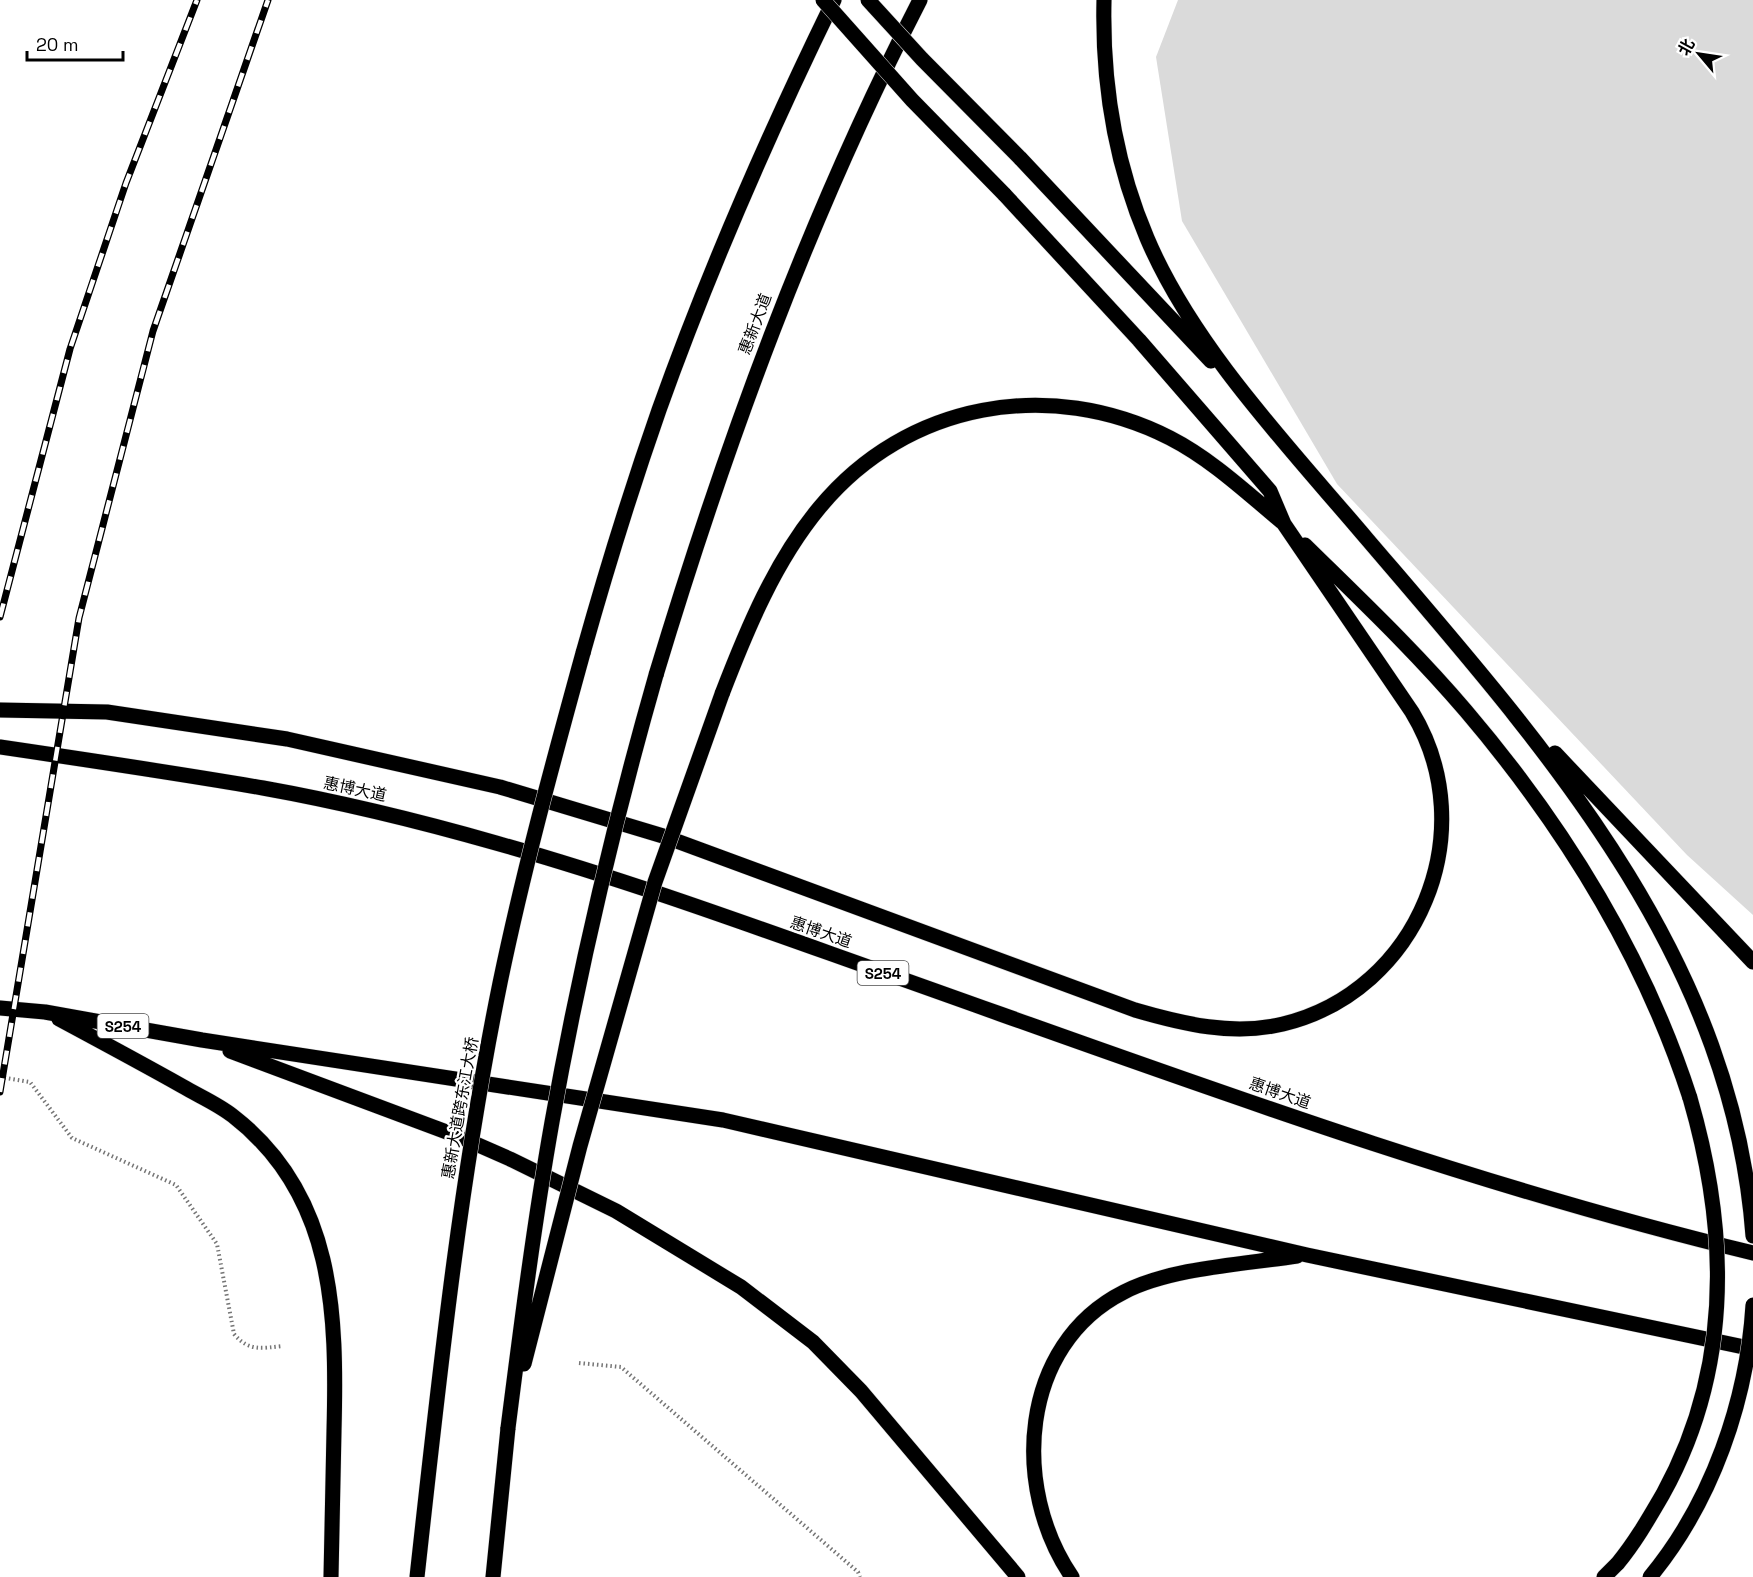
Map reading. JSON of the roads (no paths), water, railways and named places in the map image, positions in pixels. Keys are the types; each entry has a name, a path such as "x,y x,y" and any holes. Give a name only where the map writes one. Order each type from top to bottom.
{"main road":[{"path":"0,710 107,712 287,738 439,771 663,836 1135,1010 1176,1022 1204,1027 1243,1028 1281,1024 1314,1013 1340,1000 1370,977 1390,958 1412,927 1431,889 1438,862 1442,828 1437,776 1432,756 1416,719 1284,524 1270,491 1140,340 1004,194 912,100 824,0"},
{"name":"惠新大道跨东江大桥","path":"417,1577 452,1271 467,1170 500,983 524,875 583,653 631,494 686,338 745,192 834,0"},
{"path":"868,0 1261,413 1505,701 1580,800 1640,892 1695,1000 1725,1084 1744,1169 1753,1236"},
{"name":"惠新大道","path":"508,1428 536,1216 571,1025 612,836 656,675 712,495 767,342 863,115 920,0"},
{"path":"1104,0 1105,62 1112,122 1118,150 1140,220 1178,297 1206,340 1261,413"},
{"path":"493,1577 508,1428 577,1157 655,882 722,694 749,626 800,534 820,507 849,477 886,448 906,437 958,416 1000,406 1040,404 1087,410 1128,420 1171,438 1204,459 1284,524 1378,615 1466,711 1535,798 1579,864 1616,928 1661,1022 1690,1098 1708,1168 1716,1235 1718,1300 1711,1361 1697,1418 1677,1466 1645,1526 1618,1563 1604,1577"},
{"path":"1505,701 1634,834 1753,962"},
{"name":"惠博大道","path":"0,747 265,789 425,823 499,844 738,921 1362,1140 1598,1213 1753,1253"},
{"name":"S254","path":"0,1008 45,1011 201,1040 723,1120 1307,1255 1753,1350"},
{"path":"45,1011 232,1115 275,1157 289,1176 308,1211 324,1264 334,1318 336,1382 331,1577"},
{"path":"201,1040 510,1158 616,1211 741,1287 813,1342 861,1390 1018,1577"},
{"path":"1072,1577 1055,1550 1042,1518 1035,1482 1033,1448 1035,1420 1045,1385 1069,1338 1103,1305 1122,1292 1149,1281 1189,1272 1307,1255"},
{"path":"1650,1577 1672,1548 1694,1510 1723,1448 1742,1379 1753,1305"}],"railway":[{"path":"0,617 70,349 126,183 197,0"},
{"path":"0,1092 79,618 153,331 268,0"}]}
